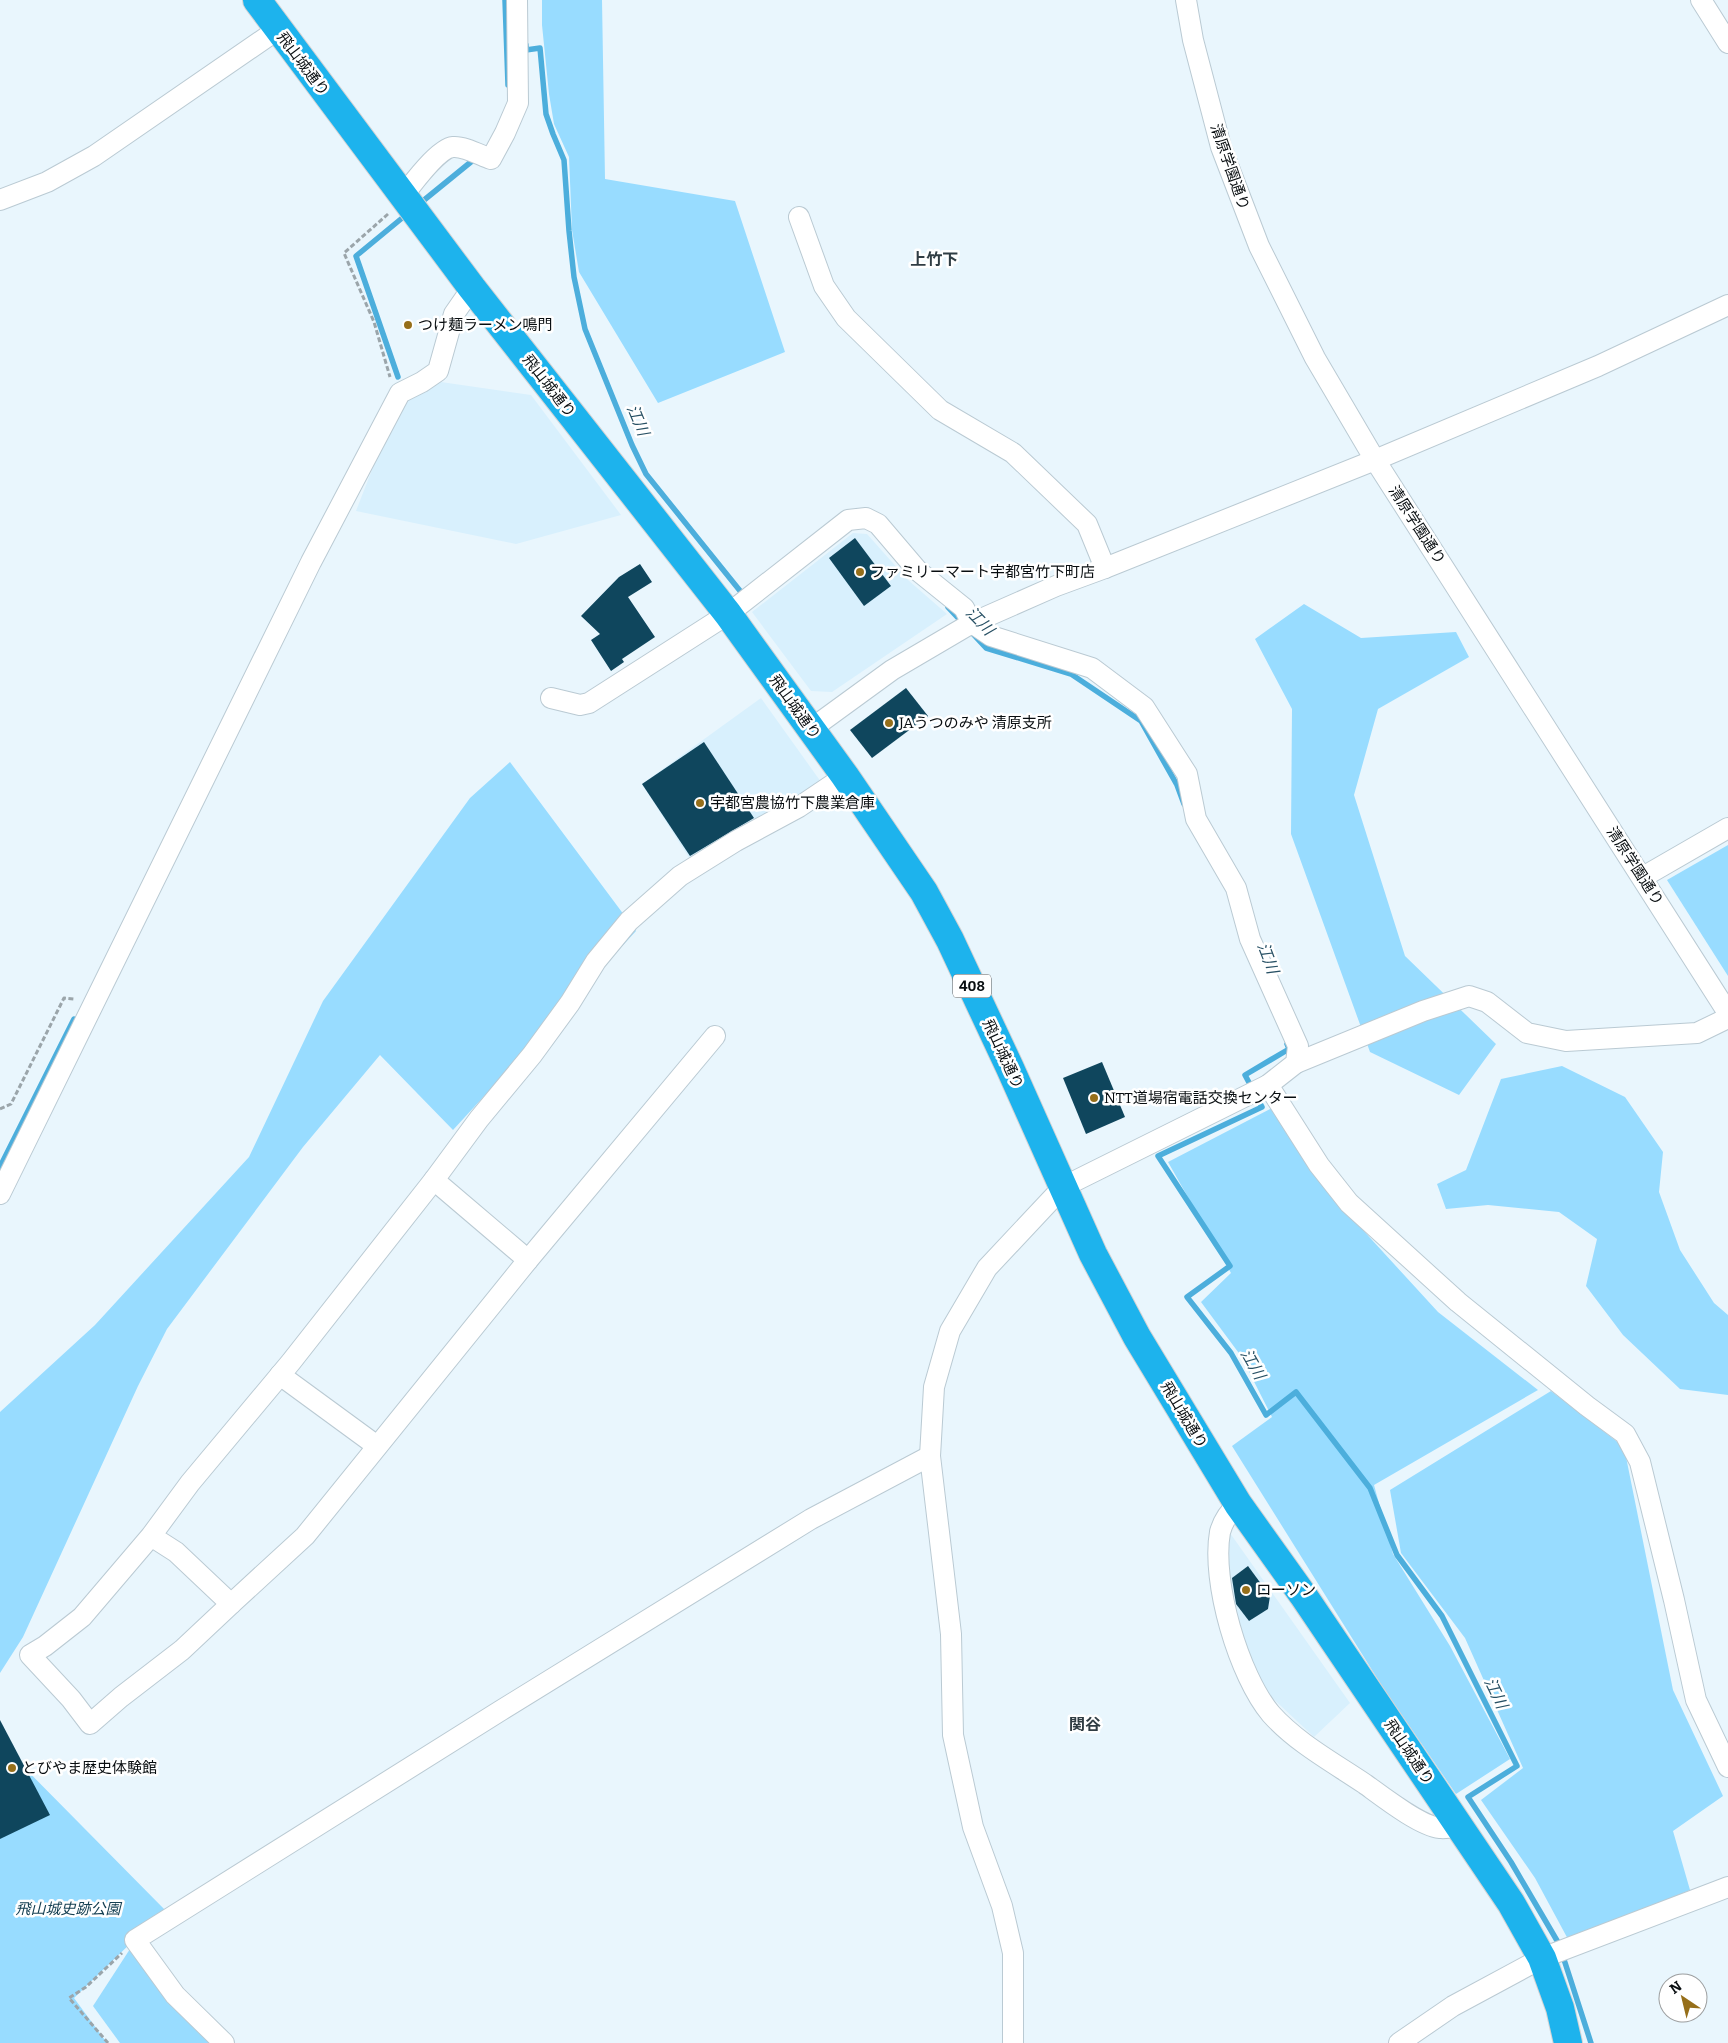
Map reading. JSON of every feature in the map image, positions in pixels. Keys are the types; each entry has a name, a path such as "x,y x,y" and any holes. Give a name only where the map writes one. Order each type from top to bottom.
{"highway":[{"name":"飛山城通り","path":"257,0 277,30 472,288 728,614 845,776 924,892 950,940 1093,1254 1137,1337 1238,1504 1303,1595 1511,1903 1542,1958 1560,2008 1568,2043"}],"street":[{"path":"403,196 417,178 446,148 455,146 491,158 505,133 518,103 517,0"},
{"name":"清原学園通り","path":"1186,0 1193,40 1221,147 1259,246 1315,358 1375,460 1728,1013"},
{"path":"1701,0 1728,43"},
{"path":"0,200 47,182 94,156 277,30"},
{"path":"799,217 824,286 846,318 940,410 1013,453 1027,466 1087,524 1105,568"},
{"path":"0,1194 311,562 400,393 422,382 438,371 454,314 472,288"},
{"path":"811,729 892,670 972,623 1056,586 1375,460 1598,366 1728,305"},
{"path":"551,698 580,705 589,703 728,614 848,520 866,518 878,524 918,571 964,608 972,623 991,636 1092,668 1144,707 1187,774 1196,819 1236,888 1250,939 1298,1046 1296,1063"},
{"path":"715,1036 528,1260 305,1536 182,1650 121,1697 90,1724 71,1699 30,1655 46,1646 82,1617 151,1536 190,1484 280,1375 434,1180 479,1119 532,1055 570,1003 596,961 629,921 680,876 736,841 799,807 845,776"},
{"path":"1643,878 1728,828"},
{"path":"1013,2043 1013,1954 1002,1906 973,1827 953,1735 952,1634 930,1456 934,1387 950,1331 987,1268 1064,1187 1268,1084 1296,1063 1423,1011 1469,996 1486,1002 1527,1033 1566,1041 1698,1033 1728,1018"},
{"path":"1268,1084 1319,1165 1349,1202 1458,1302 1587,1406 1625,1434 1640,1462 1696,1700 1728,1767"},
{"path":"434,1180 528,1260"},
{"path":"280,1375 377,1446"},
{"path":"224,2043 175,1995 136,1940 500,1711 811,1520 930,1456"},
{"path":"1238,1504 1230,1512 1220,1531 1219,1573 1228,1621 1256,1693 1271,1714 1292,1735 1414,1818 1440,1828 1459,1826"},
{"path":"151,1536 176,1552 231,1604"},
{"path":"1399,2043 1453,2006 1542,1958 1728,1887"}],"path":[{"path":"400,393 393,387 374,322 344,253 391,212 403,196"},
{"path":"0,1109 11,1104 64,998 72,998 92,1009"},
{"path":"108,2043 69,1998 86,1987 136,1940"}],"shaded area":[{"path":"434,381 531,395 621,515 516,544 356,511 389,426 409,398"},
{"path":"853,533 867,534 908,580 947,614 832,692 811,691 752,612"},
{"path":"761,698 826,789 695,867 642,784"},
{"path":"1225,1526 1350,1703 1314,1737 1266,1692 1228,1636"}],"green space":[{"path":"542,0 602,0 605,179 735,201 785,352 658,403 579,272 572,230 569,157 554,124 549,94 542,25"},
{"path":"1304,604 1361,638 1456,632 1469,657 1378,709 1354,795 1405,956 1496,1044 1459,1095 1370,1052 1291,834 1292,709 1255,639"},
{"path":"510,762 636,931 453,1130 380,1055 303,1147 167,1329 138,1386 23,1637 0,1673 0,1412 95,1325 249,1157 323,1001 470,798"},
{"path":"1728,845 1728,976 1667,880"},
{"path":"1562,1066 1625,1097 1663,1152 1659,1192 1680,1250 1714,1303 1728,1315 1728,1395 1680,1389 1623,1335 1586,1286 1597,1239 1559,1212 1488,1205 1446,1209 1437,1184 1466,1170 1501,1079"},
{"path":"1274,1107 1340,1205 1438,1312 1538,1390 1374,1485 1393,1554 1450,1646 1510,1759 1456,1794 1382,1686 1232,1446 1272,1417 1241,1356 1201,1302 1231,1273 1168,1162"},
{"path":"1551,1391 1624,1447 1673,1690 1723,1796 1673,1831 1690,1890 1569,1941 1535,1878 1481,1800 1523,1768 1465,1638 1401,1553 1390,1490"},
{"name":"飛山城史跡公園","path":"0,1743 165,1910 74,1998 107,2043 0,2043"},
{"path":"130,1949 220,2043 120,2043 93,2006"}],"building":[{"name":"ファミリーマート宇都宮竹下町店","path":"855,538 891,586 864,606 829,558"},
{"path":"640,564 652,582 628,597 655,637 622,659 624,662 611,671 591,640 600,634 581,616 619,577"},
{"name":"JAうつのみや 清原支所","path":"906,688 928,716 872,758 850,730"},
{"name":"宇都宮農協竹下農業倉庫","path":"704,742 754,818 690,856 642,784"},
{"name":"NTT道場宿電話交換センター","path":"1102,1062 1125,1117 1086,1134 1063,1078"},
{"name":"ローソン","path":"1248,1566 1270,1596 1268,1609 1249,1621 1236,1604 1232,1578"},
{"name":"とびやま歴史体験館","path":"0,1720 50,1815 0,1839"}],"waterway":[{"path":"505,0 508,85"},
{"name":"江川","path":"526,45 526,50 540,48 546,114 564,160 574,277 585,329 632,445 646,474 745,597"},
{"path":"418,205 477,157"},
{"path":"398,377 356,256 407,214"},
{"name":"江川","path":"948,607 962,622"},
{"name":"江川","path":"973,634 986,648 1071,674 1141,721 1177,785 1184,804"},
{"path":"0,1167 74,1019"},
{"name":"江川","path":"1287,1044 1289,1049 1245,1075 1262,1107 1158,1156 1230,1266 1187,1297 1231,1353 1266,1415 1296,1392 1370,1488 1397,1555 1442,1616 1517,1766 1468,1797 1511,1862 1559,1944 1591,2043"}],"place":[{"name":"つけ麺ラーメン鳴門","path":"408,325"},
{"name":"ファミリーマート宇都宮竹下町店","path":"860,572"},
{"name":"JAうつのみや 清原支所","path":"889,723"},
{"name":"宇都宮農協竹下農業倉庫","path":"700,803"},
{"name":"NTT道場宿電話交換センター","path":"1094,1098"},
{"name":"ローソン","path":"1246,1590"},
{"name":"とびやま歴史体験館","path":"12,1768"}],"district":[{"name":"上竹下","path":"934,259"},
{"name":"関谷","path":"1085,1724"}]}
